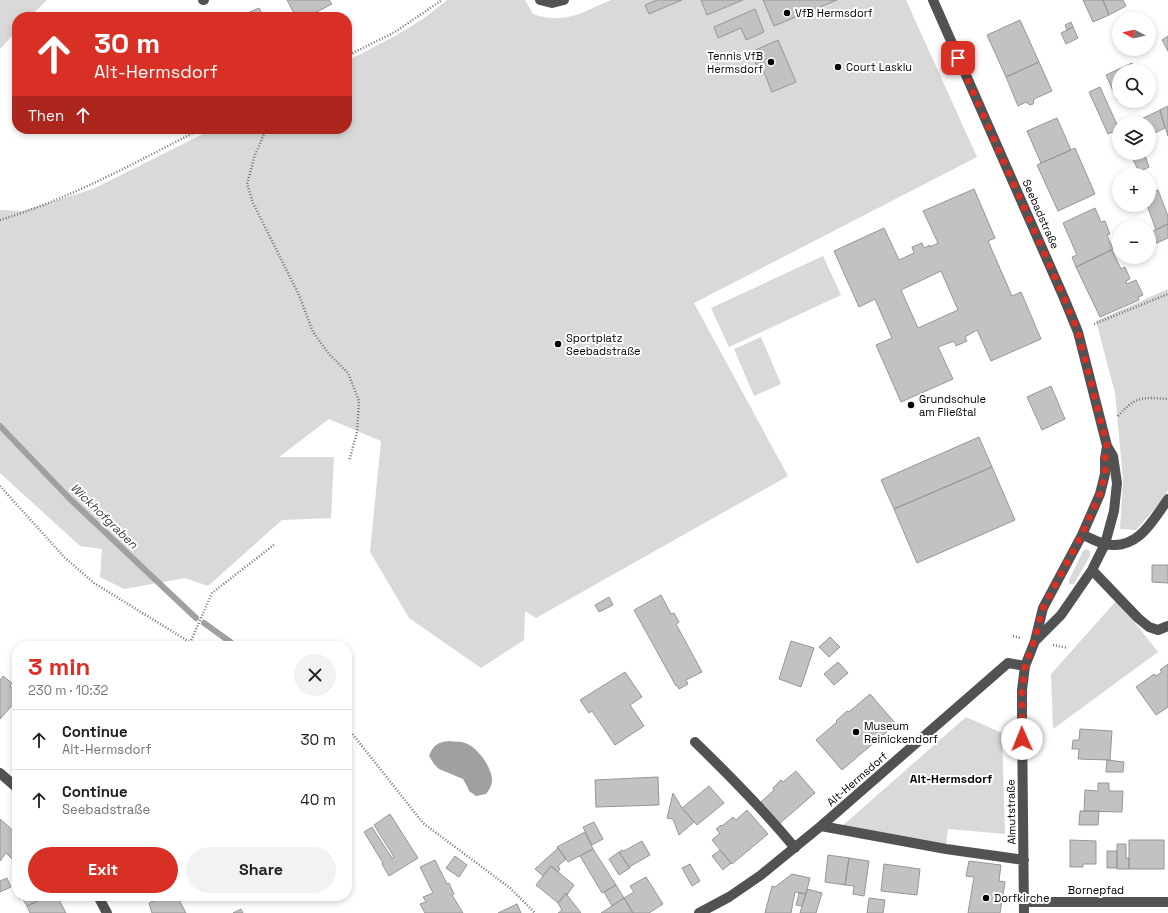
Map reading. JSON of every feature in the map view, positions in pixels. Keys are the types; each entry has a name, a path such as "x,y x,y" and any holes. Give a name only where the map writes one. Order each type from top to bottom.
{"street":[{"path":"540,0 552,3 564,0"},
{"name":"Seebadstraße","path":"933,0 1078,332 1107,446 1113,456 1117,483 1114,511 1105,544"},
{"name":"Seebadstraße","path":"1082,534 1100,494 1105,474 1107,446"},
{"path":"1034,641 1043,608 1082,534 1105,544 1124,545 1141,535 1152,524 1168,499"},
{"path":"1034,641 1061,615 1092,570 1105,544"},
{"path":"1092,570 1138,618 1149,627 1158,630 1168,626"},
{"name":"Almutstraße","path":"1024,913 1022,690 1025,666 1034,641"},
{"name":"Alt-Hermsdorf","path":"699,913 729,897 762,875 821,826 1008,663 1025,666"},
{"path":"695,742 741,787 795,848"},
{"path":"0,773 12,784"},
{"path":"821,826 946,849 1024,860"},
{"path":"101,901 107,913"},
{"name":"Bornepfad","path":"1024,902 1168,902"}],"path":[{"path":"352,54 395,32 442,0"},
{"path":"0,220 25,212 93,183 191,134"},
{"path":"264,134 254,158 247,184 253,203 300,295 314,332 329,354 348,373 359,401 357,432 349,462"},
{"path":"1094,324 1168,294"},
{"path":"1118,416 1133,401 1142,398 1168,399"},
{"path":"0,486 65,558 94,583 187,641"},
{"path":"191,641 212,593 275,544"},
{"path":"352,733 423,823 510,888 535,913"}],"shaded area":[{"path":"0,0 47,0 35,12 12,12 12,36 0,49"},
{"path":"447,0 525,0 533,14 544,17 564,18 582,13 611,0 906,0 977,157 694,303 788,476 536,618 525,611 524,640 481,668 409,618 370,552 381,441 329,419 279,457 334,457 331,518 282,520 208,586 185,578 124,589 100,577 102,549 80,546 0,473 0,210 22,211 93,189 203,134 352,134 352,58 395,36 423,19"},
{"path":"823,256 841,295 729,347 711,308"},
{"path":"1168,289 1168,490 1160,503 1136,530 1120,529 1123,480 1115,393 1096,321"},
{"path":"761,337 781,384 754,396 734,349"},
{"path":"1085,549 1090,551 1090,556 1074,584 1070,584 1069,580"},
{"path":"1117,600 1158,652 1053,729 1051,674"},
{"path":"966,717 1002,733 1005,834 948,829 946,845 841,827"},
{"path":"449,741 462,742 470,745 483,758 490,770 492,780 491,786 486,794 476,796 469,791 463,779 439,769 434,764 429,756 432,749 439,743"}],"building":[{"path":"287,0 329,0 332,4 317,12 293,12"},
{"path":"657,0 682,0 649,14 645,5"},
{"path":"701,0 743,0 707,15"},
{"name":"VfB Hermsdorf","path":"763,0 837,0 774,26"},
{"path":"1083,0 1103,0 1109,15 1093,22"},
{"path":"1103,0 1123,0 1126,6 1112,12 1109,15"},
{"path":"259,8 261,12 250,12"},
{"path":"755,9 764,32 746,40 741,28 718,38 714,27"},
{"path":"1020,20 1039,62 1006,77 987,35"},
{"path":"1071,22 1073,27 1067,30 1065,25"},
{"path":"1073,27 1078,38 1066,44 1061,33"},
{"path":"1168,36 1168,51 1162,40"},
{"name":"Tennis VfB Hermsdorf","path":"778,40 796,82 772,92 764,72 760,74 751,52"},
{"path":"1039,62 1052,91 1034,99 1033,104 1030,105 1026,102 1018,106 1006,77"},
{"path":"1112,72 1112,89 1106,75"},
{"path":"1100,87 1113,116 1112,132 1108,134 1089,92"},
{"path":"1168,106 1168,136 1160,110"},
{"path":"1160,110 1165,128 1156,132 1156,116 1148,116"},
{"path":"1057,118 1071,150 1041,163 1027,131"},
{"path":"1075,148 1095,194 1058,211 1037,165"},
{"path":"1133,160 1146,160 1149,167 1137,168"},
{"path":"974,189 995,238 988,241 1012,296 1021,292 1041,339 991,361 977,330 965,337 967,341 956,346 954,341 938,347 953,379 901,402 876,345 892,338 875,299 859,307 834,251 884,228 899,260 914,253 912,247 922,243 924,248 930,245 930,247 938,243 923,211","holes":["941,271 958,310 918,328 901,290"]},
{"path":"1158,190 1168,216 1168,224 1156,230 1156,220 1152,220 1150,212 1156,212 1156,191"},
{"path":"1095,208 1101,222 1105,221 1110,234 1107,235 1112,249 1076,267 1072,257 1077,255 1063,223"},
{"path":"1168,224 1168,238 1156,243 1156,230"},
{"path":"1112,250 1112,264 1119,264 1121,269 1125,267 1130,279 1126,281 1127,284 1136,280 1143,295 1138,297 1139,300 1100,317 1076,267"},
{"path":"1051,386 1065,419 1042,430 1027,397"},
{"path":"979,437 992,467 894,509 881,480"},
{"path":"992,467 1015,520 917,563 894,509"},
{"path":"1152,565 1168,565 1168,583 1152,582"},
{"path":"661,595 671,614 674,613 679,622 676,624 702,672 686,680 688,684 679,689 634,610"},
{"path":"609,597 613,605 599,612 595,605"},
{"path":"830,637 840,647 829,657 819,647"},
{"path":"791,641 814,648 801,687 779,679"},
{"path":"838,662 848,673 834,685 824,674"},
{"path":"1168,664 1168,707 1156,715 1136,687 1154,674 1156,676 1162,672 1160,670"},
{"path":"625,672 642,697 630,705 644,726 615,745 592,711 589,713 580,700"},
{"path":"3,676 12,683 10,686 12,688 12,706 0,719 0,680"},
{"name":"Museum Reinickendorf","path":"870,694 896,724 842,770 816,740 837,722 836,721 847,711 849,712"},
{"path":"1080,729 1112,731 1110,760 1078,759 1079,749 1072,749 1073,740 1079,740"},
{"path":"1107,760 1124,762 1123,772 1106,772"},
{"path":"796,771 815,793 779,824 761,802 774,790 773,788 781,780 783,782"},
{"path":"658,777 659,805 596,807 595,780"},
{"path":"1098,783 1109,783 1109,791 1123,791 1122,812 1084,811 1085,790 1098,791"},
{"path":"709,786 724,803 697,825 682,808"},
{"path":"673,793 682,808 694,822 679,835 673,819 667,818"},
{"path":"747,810 768,834 732,864 712,840 720,833 716,829 733,817 736,820"},
{"path":"1080,811 1099,811 1098,825 1079,825"},
{"path":"390,814 418,858 389,876 382,864 383,863 364,832 372,827 392,858 394,857 374,825"},
{"path":"0,819 12,830 12,859 6,853 0,861"},
{"path":"594,822 603,839 592,845 583,827"},
{"path":"585,832 593,849 568,862 557,847"},
{"path":"1070,840 1096,841 1096,864 1083,864 1083,867 1070,867"},
{"path":"1129,840 1164,840 1164,869 1129,869"},
{"path":"642,841 650,855 629,867 619,852 622,850 624,851"},
{"path":"1117,844 1126,844 1126,858 1129,858 1129,869 1117,869"},
{"path":"558,848 566,859 558,866 560,869 558,872 551,866 543,876 535,869"},
{"path":"593,849 616,885 602,893 580,856"},
{"path":"720,850 731,863 723,870 712,856"},
{"path":"1107,851 1117,851 1117,868 1107,868"},
{"path":"619,852 630,868 619,875 609,859"},
{"path":"828,855 849,858 845,885 825,882"},
{"path":"455,856 467,865 459,877 446,868"},
{"path":"849,858 869,861 864,896 853,894 854,886 845,885"},
{"path":"435,860 447,884 449,883 454,894 452,895 463,913 425,913 420,904 426,902 423,897 433,893 420,867"},
{"name":"Dorfkirche","path":"969,861 1001,865 999,881 1005,882 1000,913 968,913 974,877 966,876"},
{"path":"690,864 700,881 692,886 682,868"},
{"path":"884,864 920,869 917,895 881,891"},
{"path":"551,866 574,885 567,895 566,893 558,903 536,885"},
{"path":"792,874 810,878 806,894 795,892 791,913 765,913 772,886 775,887"},
{"path":"646,877 663,904 649,913 633,913 624,898 634,892 630,886"},
{"path":"7,878 11,887 0,892 0,881"},
{"path":"616,885 624,898 612,906 604,892"},
{"path":"807,889 822,893 816,913 800,913"},
{"path":"566,893 581,913 558,913 562,910 558,903"},
{"path":"799,893 806,894 802,906 796,905"},
{"path":"624,898 633,913 601,913 612,906"},
{"path":"869,898 885,900 883,913 867,913"},
{"path":"24,901 38,901 27,906"},
{"path":"38,901 60,901 66,913 30,913 27,906"},
{"path":"153,901 180,901 186,913 152,913 149,903"},
{"path":"517,904 521,913 498,913"},
{"path":"241,909 243,913 233,913"}],"waterway":[{"name":"Wickhofgraben","path":"0,426 70,499 196,618"},
{"name":"Wickhofgraben","path":"204,623 229,641"}],"place":[{"name":"VfB Hermsdorf","path":"787,13"},
{"name":"Tennis VfB Hermsdorf","path":"771,62"},
{"name":"Court Lasklu","path":"838,67"},
{"name":"Sportplatz Seebadstraße","path":"558,344"},
{"name":"Grundschule am Fließtal","path":"911,405"},
{"name":"Museum Reinickendorf","path":"856,732"},
{"name":"Dorfkirche","path":"986,898"}],"district":[{"name":"Alt-Hermsdorf","path":"951,779"}],"route":[{"path":"958,58 1078,332 1107,446 1105,474 1100,494 1082,534 1043,608 1025,666 1022,690 1022,739"}]}
